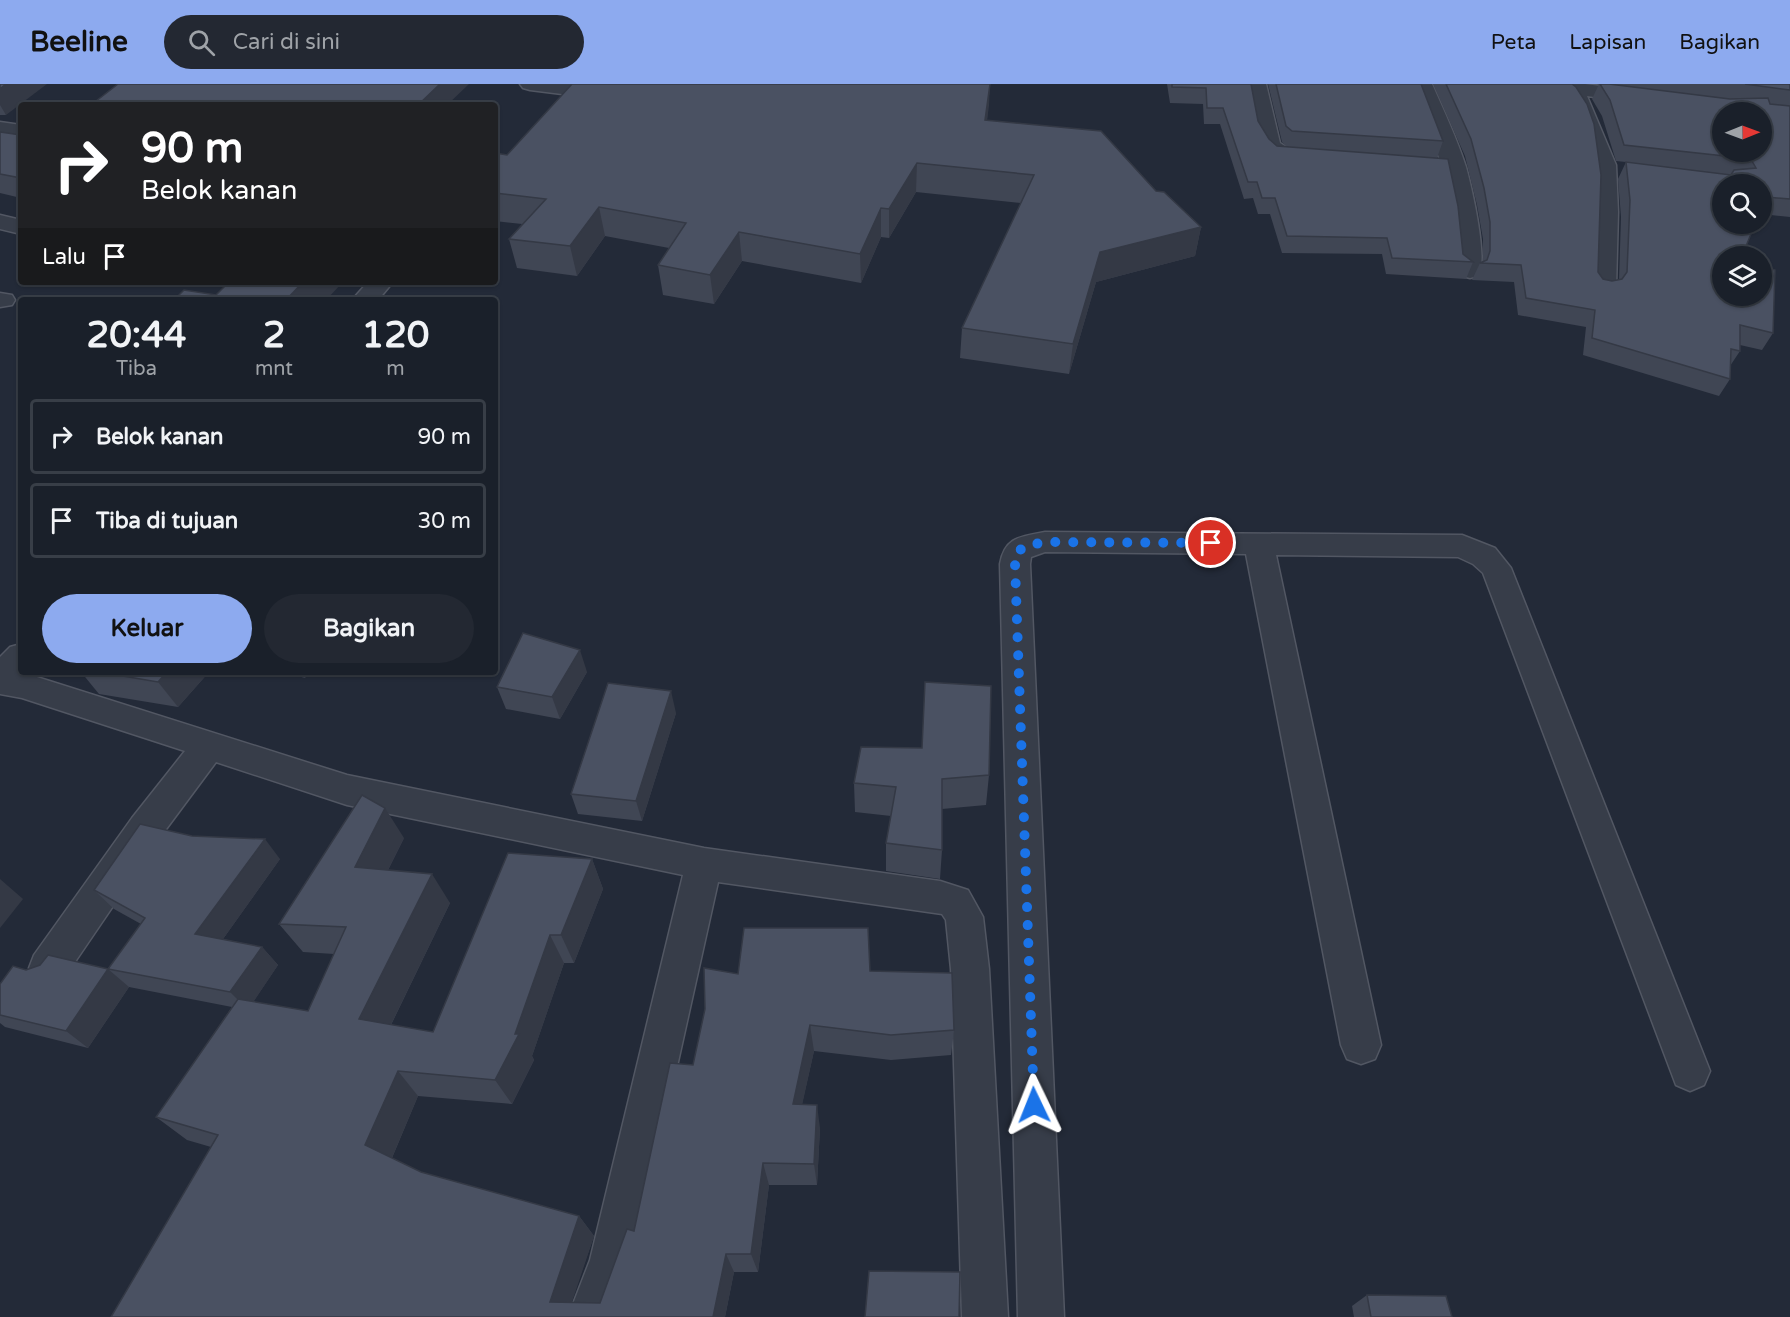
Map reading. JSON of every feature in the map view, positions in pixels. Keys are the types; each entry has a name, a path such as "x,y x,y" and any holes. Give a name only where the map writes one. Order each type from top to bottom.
{"street":[{"path":"530,84 582,87"},
{"path":"1256,84 1269,142 1274,151 1282,156 1324,159"},
{"path":"1422,84 1455,167 1469,237 1470,271"},
{"path":"1550,85 1656,99"},
{"path":"1550,85 1578,96 1588,116 1605,168 1607,212 1604,289"},
{"path":"562,106 582,87"},
{"path":"0,128 18,131"},
{"path":"1384,163 1455,167"},
{"path":"1605,168 1628,171"},
{"path":"0,222 18,226"},
{"path":"367,297 378,285"},
{"path":"1041,1317 1015,564 1017,552 1026,546 1045,542 1462,546 1484,556 1496,568 1690,1071"},
{"path":"1259,543 1361,1045"},
{"path":"18,659 0,679 347,790 704,864 940,897 955,902 964,916 970,969 985,1317"},
{"path":"48,968 145,830 208,747"},
{"path":"591,1317 612,1260 704,864"}],"building":[{"path":"118,84 440,84 421,102 95,102"},
{"path":"572,84 990,84 985,120 1101,131 1156,191 1164,192 1201,227 1100,252 1073,344 962,328 1034,175 917,163 889,209 881,208 860,254 739,232 710,275 658,265 686,223 599,207 570,246 509,239 546,199 498,193 498,154 507,155"},
{"path":"1172,84 1251,84 1258,121 1269,139 1277,146 1448,159 1458,206 1463,254 1473,262 1392,258 1387,238 1287,236 1275,198 1262,198 1257,182 1248,182 1223,108 1207,108 1206,88 1172,87"},
{"path":"1276,84 1421,84 1443,141 1292,131 1286,126"},
{"path":"1446,84 1572,84 1587,104 1594,124 1601,175 1598,272 1603,279 1612,281 1622,279 1627,272 1630,200 1626,162 1723,174 1712,174 1712,234 1751,234 1746,246 1712,246 1712,306 1772,306 1772,269 1775,270 1773,333 1740,325 1740,351 1731,349 1730,379 1592,338 1595,310 1526,298 1521,265 1480,263 1487,260 1490,251 1490,222 1471,139"},
{"path":"1600,84 1730,99 1768,98 1769,102 1712,102 1712,155 1624,145 1610,100"},
{"path":"1745,84 1790,84 1790,90"},
{"path":"1772,104 1790,106 1790,199 1772,198 1772,174 1732,174 1734,170 1756,168 1753,162 1772,162"},
{"path":"0,132 18,135 18,177 0,174"},
{"path":"226,285 300,285 289,297 177,297 184,290 216,295"},
{"path":"523,633 580,650 552,697 497,687"},
{"path":"117,675 164,675 158,682"},
{"path":"925,682 991,686 989,775 942,779 942,850 886,843 896,787 854,783 861,747 922,748"},
{"path":"608,683 671,691 636,801 571,794"},
{"path":"362,795 385,808 355,867 432,874 359,1019 433,1032 508,853 592,859 561,935 550,935 515,1034 519,1034 495,1080 398,1071 365,1145 421,1172 579,1216 550,1302 600,1303 627,1229 634,1231 670,1063 693,1065 705,1009 704,968 738,974 744,928 868,928 870,971 952,973 954,1030 891,1035 810,1025 793,1104 817,1105 814,1164 763,1163 751,1254 726,1254 713,1317 111,1317 218,1135 156,1117 238,999 308,1011 346,927 279,924"},
{"path":"140,824 192,836 265,839 195,934 262,947 230,992 108,969 145,918 94,890"},
{"path":"48,955 108,969 66,1031 0,1015 0,984 13,966 26,970 40,965"},
{"path":"869,1271 960,1272 959,1317 865,1317"},
{"path":"1367,1295 1446,1296 1452,1317 1371,1317"}],"route":[{"path":"1034,1105 1015,564 1017,552 1026,546 1045,542 1211,543"}]}
